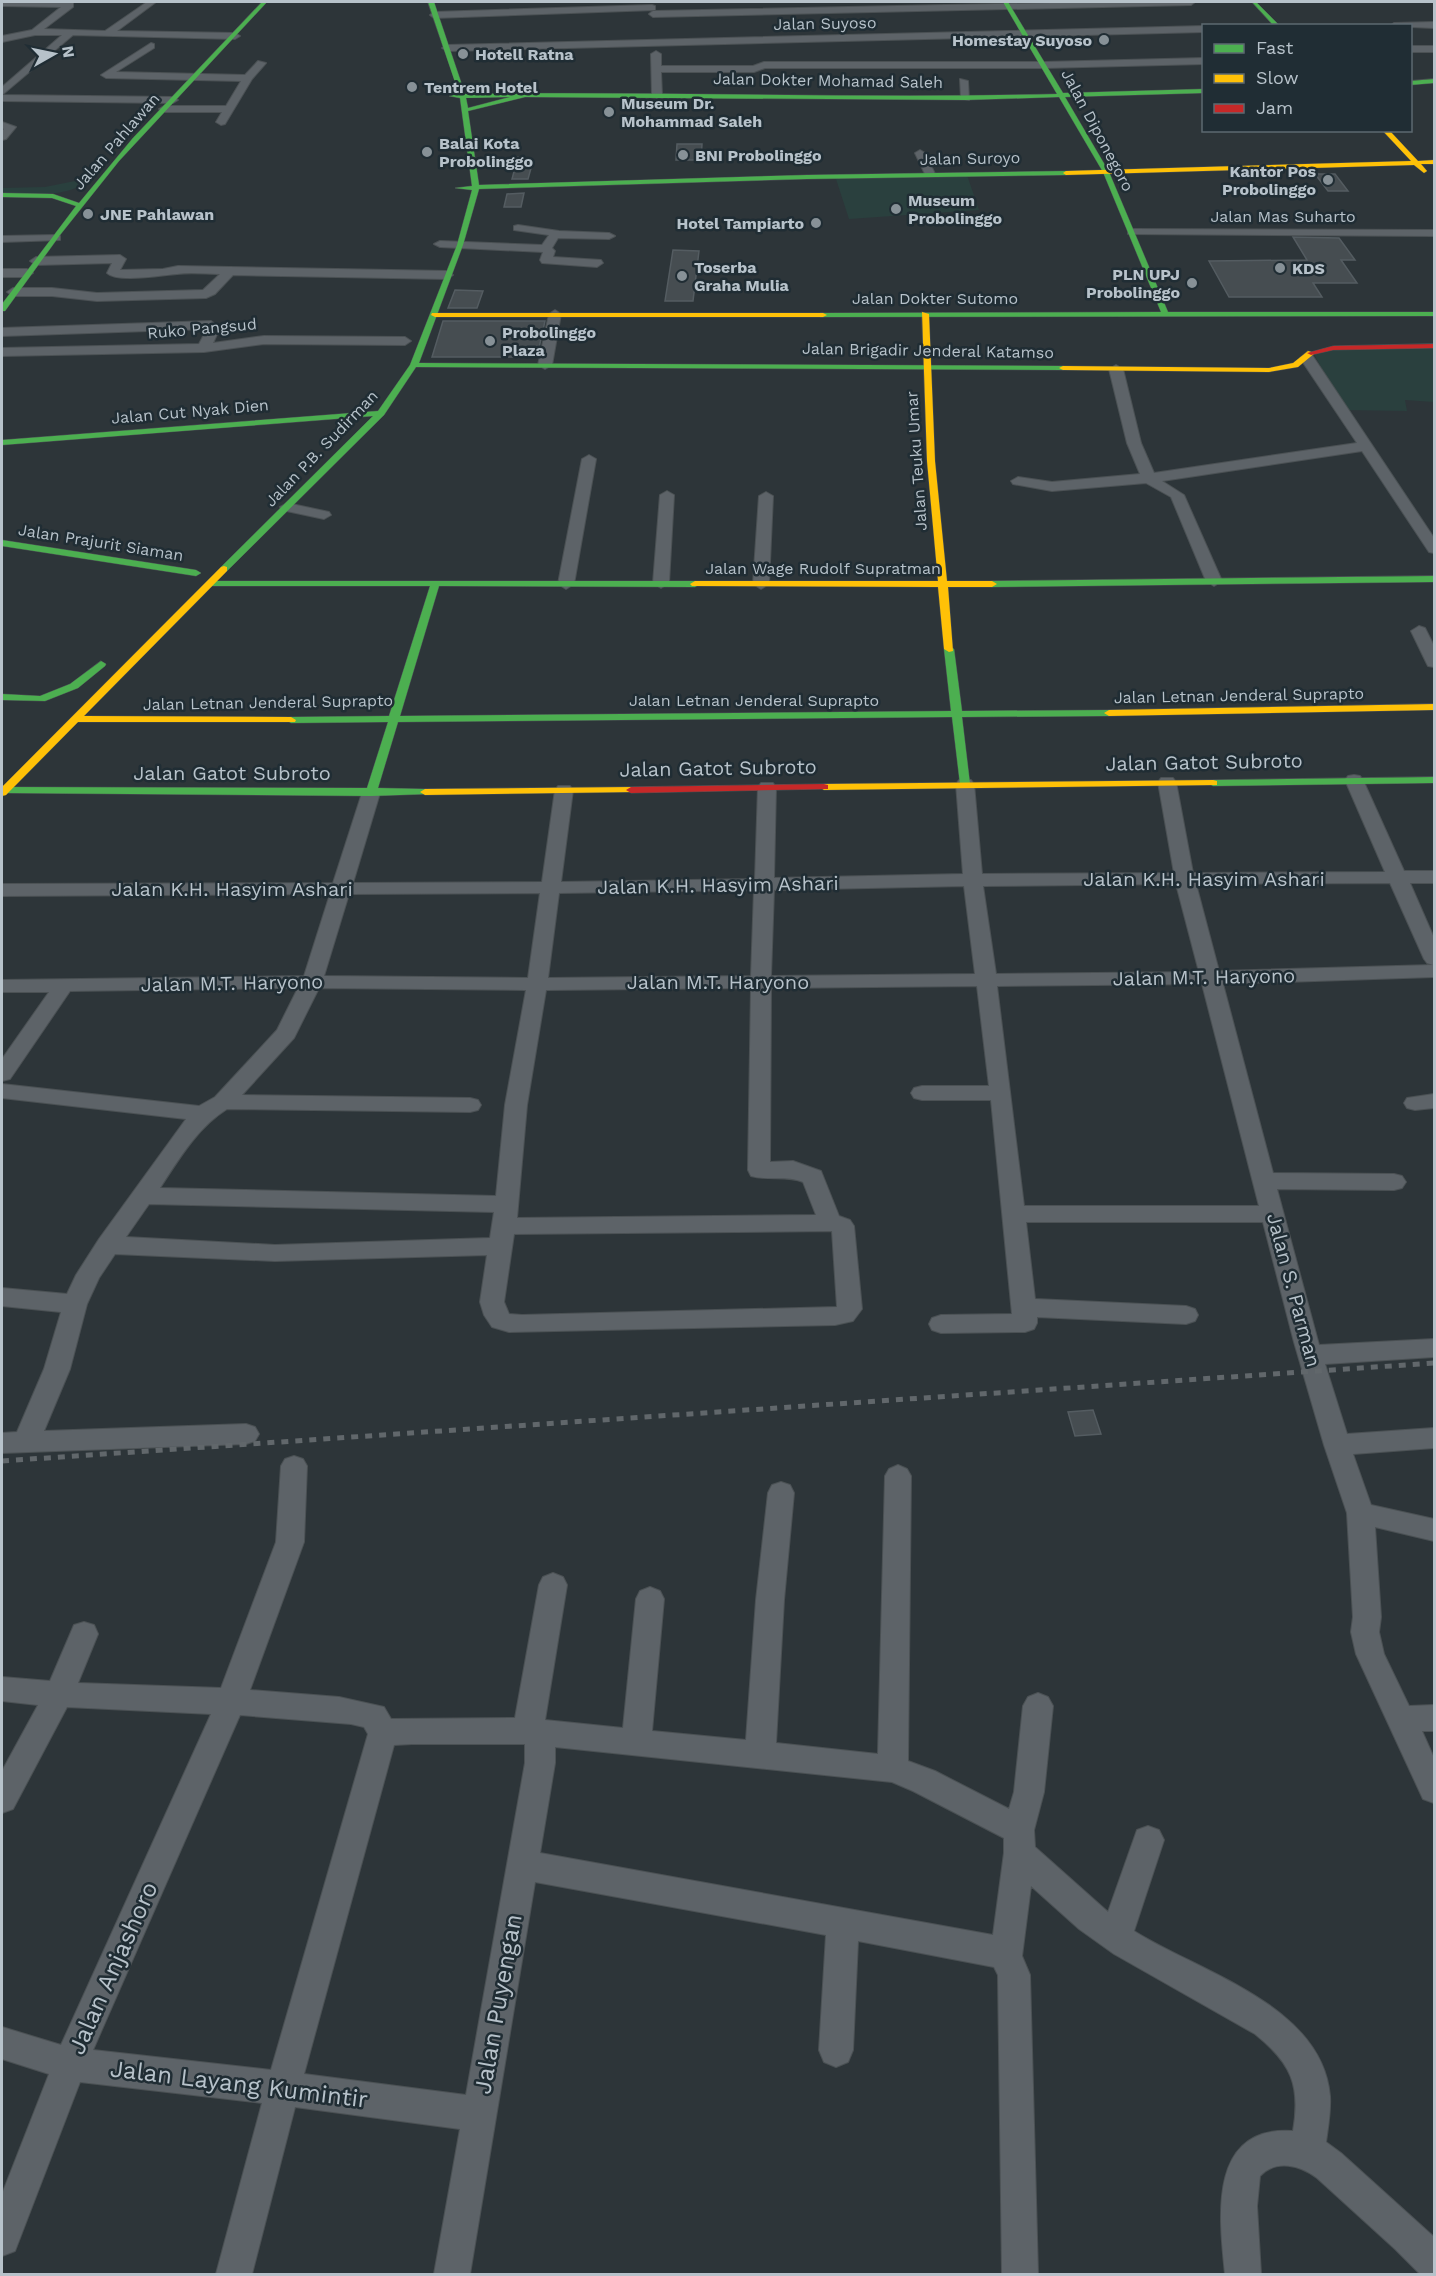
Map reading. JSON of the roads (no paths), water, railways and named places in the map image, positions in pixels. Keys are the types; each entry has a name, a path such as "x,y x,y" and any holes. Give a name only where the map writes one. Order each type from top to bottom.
{"main road":[{"name":"Jalan Pahlawan","path":"2,309 36,261 96,186 264,2"},
{"name":"Jalan P.B. Sudirman","path":"422,2 458,96 466,111 460,168 453,203"},
{"path":"1254,2 1276,24"},
{"name":"Jalan Diponegoro","path":"1007,3 1106,172 1165,314"},
{"name":"Jalan P.B. Sudirman","path":"2,791 381,413 414,365 460,245 476,186 460,168 458,96 447,48 432,8"},
{"path":"1412,82 1434,81"},
{"name":"Jalan Dokter Mohamad Saleh","path":"458,96 528,94 966,98 1202,91"},
{"path":"466,111 528,94"},
{"path":"1387,132 1434,182"},
{"name":"Jalan Suroyo","path":"460,168 476,186 506,186 1434,162"},
{"path":"29,195 96,186"},
{"path":"2,195 65,198 81,206"},
{"name":"Jalan Teuku Umar","path":"925,314 931,460 955,716 965,784"},
{"name":"Jalan Dokter Sutomo","path":"435,315 1434,314"},
{"name":"Jalan Brigadir Jenderal Katamso","path":"414,365 926,366 1269,370 1307,362 1314,351 1333,348 1434,346"},
{"name":"Jalan P.B. Sudirman","path":"344,429 361,413 373,396"},
{"name":"Jalan Cut Nyak Dien","path":"2,444 381,413"},
{"name":"Jalan Prajurit Siaman","path":"2,543 200,569 180,589"},
{"name":"Jalan Wage Rudolf Supratman","path":"211,583 943,585 1434,579"},
{"path":"371,793 435,585"},
{"path":"2,697 46,704 71,689 115,650"},
{"name":"Jalan Letnan Jenderal Suprapto","path":"73,718 150,721 394,717 955,716 1434,707"},
{"name":"Jalan Gatot Subroto","path":"2,791 371,793 1434,780"}],"street":[{"path":"108,33 152,2"},
{"path":"432,8 654,21 1007,3 1191,2"},
{"path":"2,3 73,4"},
{"path":"35,32 73,4"},
{"path":"654,21 657,95"},
{"name":"Jalan Suyoso","path":"447,48 654,21 727,55 1024,33 1202,29"},
{"path":"1412,25 1434,24"},
{"path":"2,39 35,32 235,36"},
{"path":"2,92 70,33"},
{"path":"151,46 106,75 248,78"},
{"path":"1412,50 1434,48"},
{"path":"657,69 727,55 754,69 760,66 779,65 1044,65 1202,61"},
{"path":"221,122 248,78 261,63"},
{"path":"963,81 966,98"},
{"path":"2,98 230,109"},
{"path":"2,126 11,127 2,137"},
{"path":"920,153 930,174"},
{"path":"518,228 548,230 555,234 609,236"},
{"name":"Jalan Mas Suharto","path":"1132,232 1434,233"},
{"path":"545,249 555,234"},
{"path":"2,239 56,238"},
{"path":"36,261 119,258 113,273 163,273 178,270 230,271 436,260 460,245 545,249 549,251 546,260 597,263"},
{"path":"436,260 447,275"},
{"path":"13,292 52,292 97,297 209,293 230,271"},
{"path":"2,273 27,273"},
{"path":"148,296 163,273"},
{"path":"545,365 555,314"},
{"path":"2,333 214,326 204,348"},
{"path":"148,350 160,327"},
{"name":"Ruko Pangsud","path":"2,352 204,348 264,340 405,341"},
{"path":"1307,362 1434,549"},
{"path":"1116,369 1134,443 1152,480 1177,495 1214,581"},
{"path":"1018,482 1052,488 1152,480 1315,449 1366,449"},
{"path":"566,584 589,459"},
{"path":"661,583 667,495"},
{"path":"761,584 766,496"},
{"path":"287,507 324,515"},
{"path":"1419,631 1434,662"},
{"path":"1354,780 1434,959"},
{"name":"Jalan S. Parman","path":"1167,782 1185,880 1210,978 1309,1349 1337,1445 1361,1513 1367,1617 1365,1632 1370,1654 1434,1789"},
{"path":"941,1324 1025,1323 1001,1093 973,880 965,784"},
{"path":"767,787 761,982 759,1170 793,1169 813,1177 830,1222"},
{"path":"143,1197 504,1226 830,1222 842,1226 844,1232 850,1309 844,1315 502,1323 495,1317 492,1302 504,1226 516,1105 537,984 564,790"},
{"path":"14,1443 57,1370 75,1304 88,1275 107,1245 143,1197 178,1144 203,1114 223,1102 286,1033 312,981 371,793"},
{"name":"Jalan K.H. Hasyim Ashari","path":"2,890 765,886 973,880 1434,877"},
{"name":"Jalan M.T. Haryono","path":"2,986 312,981 537,984 1210,978 1434,972"},
{"path":"2,1074 63,986"},
{"path":"2,1091 203,1114"},
{"path":"922,1093 1001,1093"},
{"path":"223,1102 470,1105"},
{"path":"1264,1181 1394,1182"},
{"path":"1012,1214 1274,1214"},
{"path":"107,1245 275,1253 504,1226"},
{"path":"2,1297 75,1304"},
{"path":"1023,1307 1186,1315"},
{"path":"1309,1349 1434,1348"},
{"path":"14,1443 246,1434"},
{"path":"1337,1445 1434,1438"},
{"name":"Jalan Anjashoro","path":"3,2227 70,2064 231,1701 290,1542 294,1466"},
{"path":"893,1769 898,1476"},
{"path":"760,1756 770,1600 781,1493"},
{"path":"1361,1513 1434,1530"},
{"name":"Jalan Puyengan","path":"452,2274 540,1763 534,1732 553,1585"},
{"path":"636,1743 650,1599"},
{"path":"2,1799 58,1696 84,1634"},
{"path":"2,1689 58,1696 231,1701 353,1711 374,1716 383,1733 283,2089 234,2274"},
{"path":"1020,2274 1014,1975 1006,1956 1020,1841 1029,1792 1038,1706"},
{"path":"1401,1719 1434,1718"},
{"path":"383,1733 412,1731 534,1732 893,1769 924,1780 1020,1841 1055,1889 1116,1937 1261,2017 1285,2037 1302,2061 1312,2087 1313,2115 1307,2152"},
{"path":"1116,1937 1148,1840"},
{"path":"523,1865 991,1950 1006,1956"},
{"path":"836,2050 843,1923"},
{"name":"Jalan Layang Kumintir","path":"2,2043 70,2064 479,2114"},
{"path":"1243,2274 1240,2187 1244,2168 1254,2156 1264,2150 1307,2152 1337,2172 1420,2246 1434,2263"}],"railway":[{"path":"2,1461 1434,1363"}],"place":[{"name":"Homestay Suyoso","path":"1104,40"},
{"name":"Hotell Ratna","path":"463,54"},
{"name":"Tentrem Hotel","path":"412,87"},
{"name":"Museum Dr. Mohammad Saleh","path":"609,112"},
{"name":"Balai Kota Probolinggo","path":"427,152"},
{"name":"BNI Probolinggo","path":"683,155"},
{"name":"Kantor Pos Probolinggo","path":"1328,180"},
{"name":"Museum Probolinggo","path":"896,209"},
{"name":"JNE Pahlawan","path":"88,214"},
{"name":"Hotel Tampiarto","path":"816,223"},
{"name":"KDS","path":"1280,268"},
{"name":"Toserba Graha Mulia","path":"682,276"},
{"name":"PLN UPJ Probolinggo","path":"1192,283"},
{"name":"Probolinggo Plaza","path":"490,341"}]}
